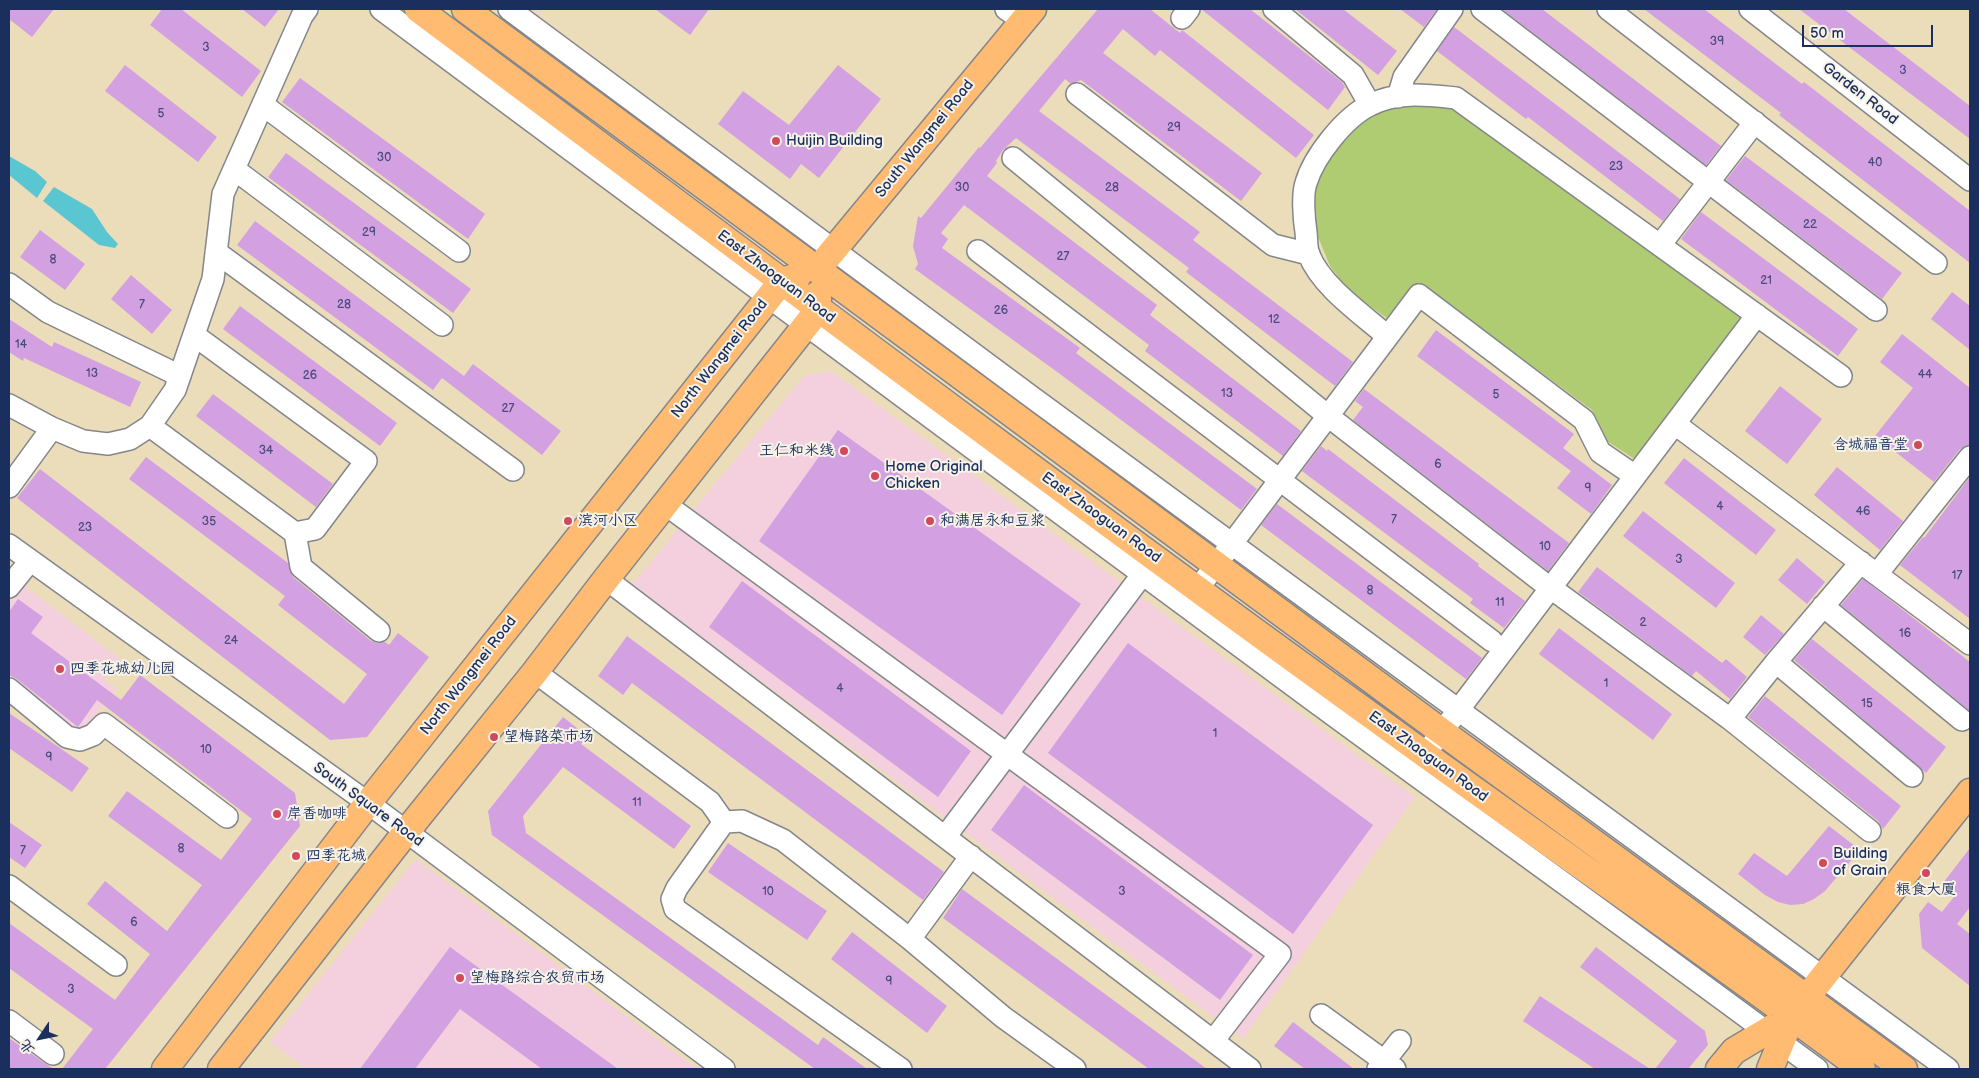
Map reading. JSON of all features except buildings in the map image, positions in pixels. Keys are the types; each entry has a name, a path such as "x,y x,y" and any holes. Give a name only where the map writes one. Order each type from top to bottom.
{"main road":[{"name":"East Zhaoguan Road","path":"418,9 481,56 813,318 1418,763 1800,1007"},
{"name":"East Zhaoguan Road","path":"465,9 817,270 1025,408 1216,565 1442,732 1800,1007"},
{"name":"South Wangmei Road","path":"817,270 1020,13"},
{"path":"221,1069 406,832 536,672 606,579 813,318 817,270 775,289"},
{"name":"North Wangmei Road","path":"165,1069 368,804 775,289"},
{"path":"1770,1069 1800,1007 1970,792"},
{"path":"1719,1069 1734,1051 1800,1007"},
{"path":"1800,1007 1862,1069"},
{"path":"1800,1007 1904,1069"}],"street":[{"path":"9,405 52,428 83,441 108,444 130,439 150,426 175,390 213,279 223,194 302,16 307,9"},
{"path":"380,9 775,289"},
{"path":"1274,9 1352,75 1370,105"},
{"path":"1398,96 1404,77 1452,9"},
{"path":"1482,9 1876,310"},
{"path":"1608,9 1936,263"},
{"name":"Garden Road","path":"1750,9 1970,180"},
{"path":"481,56 513,10 834,250 1025,408 1232,544 1948,1069"},
{"path":"1077,94 1273,245 1308,254"},
{"path":"1387,336 1329,286 1308,254 1304,220 1306,183 1324,148 1353,116 1370,105 1398,96 1420,94 1456,98 1841,376"},
{"path":"263,105 459,251"},
{"path":"1660,245 1754,122"},
{"path":"1013,158 1328,416 1546,584 1730,718 1870,831"},
{"path":"234,169 442,324"},
{"path":"978,250 1492,641"},
{"path":"216,252 513,470"},
{"path":"9,284 48,312 180,376"},
{"path":"1192,597 1418,295 1584,420 1600,452 1635,476"},
{"path":"1757,315 1635,476 1546,584 1458,710 1418,763 1669,959 1817,1069"},
{"path":"194,335 366,460 315,529 295,534"},
{"path":"992,450 1025,408"},
{"path":"1675,424 1970,644"},
{"path":"150,426 295,534 301,567 380,631"},
{"path":"9,487 52,428"},
{"path":"1730,718 1823,606 1869,568 1970,457"},
{"path":"666,504 1280,954 1213,1041"},
{"name":"South Square Road","path":"9,545 368,804 724,1069"},
{"path":"9,587 30,561"},
{"path":"945,837 1149,566"},
{"path":"606,579 1250,1069"},
{"path":"1823,606 1962,720"},
{"path":"1776,662 1912,776"},
{"path":"536,672 710,802 724,822"},
{"path":"9,689 67,736 80,740 93,735 104,724 227,817"},
{"path":"724,822 742,821 783,840 910,938 1003,1017 1075,1069"},
{"path":"724,822 677,888 672,899 675,909 901,1069"},
{"path":"910,938 971,856"},
{"path":"9,886 116,965"},
{"path":"1321,1015 1386,1067 1400,1041"},
{"path":"9,1021 53,1054"}],"shaded area":[{"path":"831,371 1415,797 1243,1039 632,585 804,376"},
{"name":"四季花城幼儿园","path":"22,584 120,659 104,679 116,689 78,738 9,685 9,601"},
{"path":"416,859 697,1069 307,1069 270,1042"}],"green space":[{"path":"1422,100 1454,106 1747,314 1639,462 1607,441 1592,410 1431,291 1422,291 1409,295 1400,302 1388,319 1349,291 1330,266 1313,225 1315,185 1329,152 1356,121 1386,106"}],"water":[{"path":"9,156 35,171 47,182 37,198 9,175"},
{"path":"54,187 92,209 107,232 118,244 115,248 99,245 43,201"}],"place":[{"name":"Huijin Building","path":"776,141"},
{"name":"含城福音堂","path":"1918,445"},
{"name":"王仁和米线","path":"844,451"},
{"name":"Home Original Chicken","path":"875,476"},
{"name":"滨河小区","path":"568,521"},
{"name":"和满居永和豆浆","path":"930,521"},
{"name":"四季花城幼儿园","path":"60,669"},
{"name":"望梅路菜市场","path":"494,737"},
{"name":"岸香咖啡","path":"277,814"},
{"name":"四季花城","path":"296,856"},
{"name":"Building of Grain","path":"1823,863"},
{"name":"粮食大厦","path":"1926,873"},
{"name":"望梅路综合农贸市场","path":"460,978"}]}
